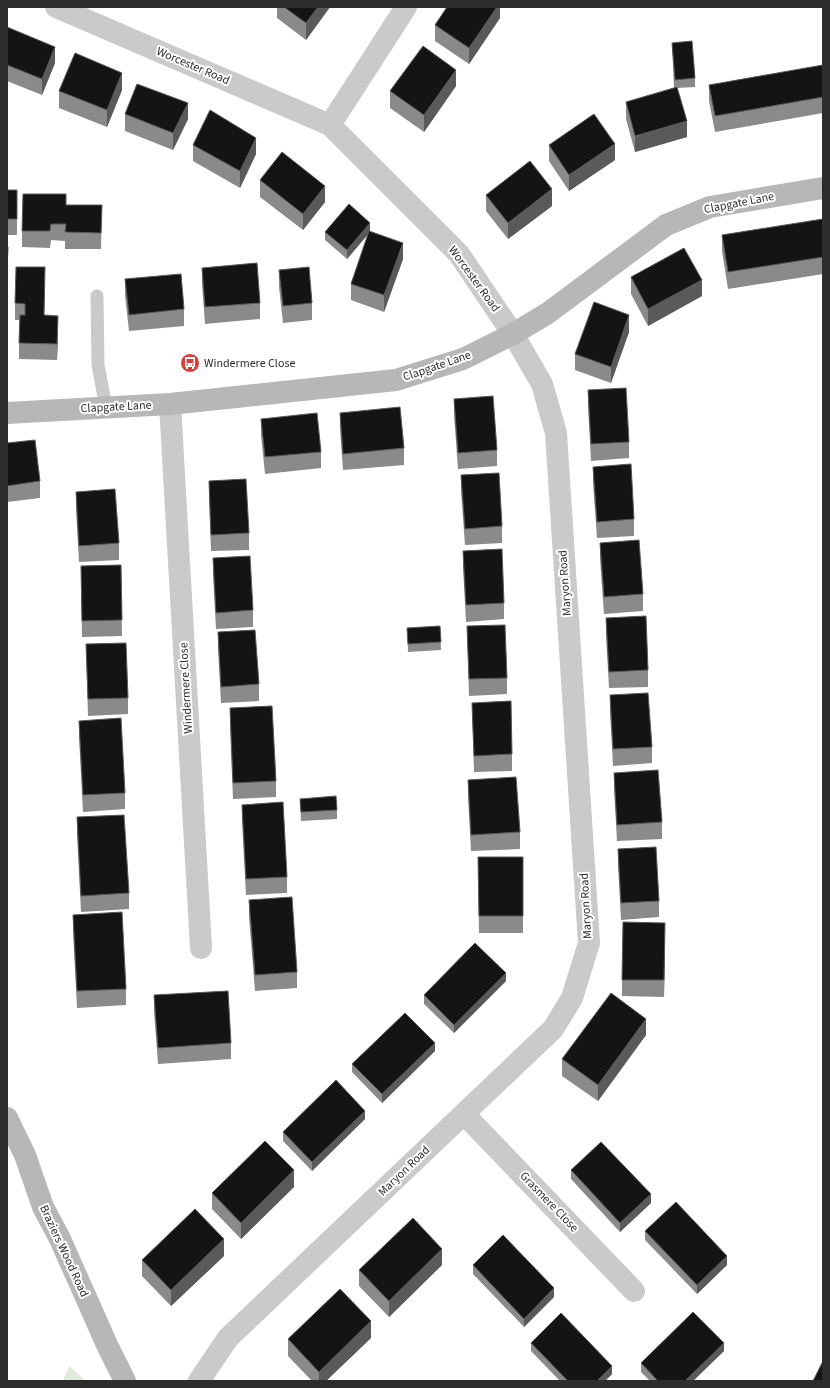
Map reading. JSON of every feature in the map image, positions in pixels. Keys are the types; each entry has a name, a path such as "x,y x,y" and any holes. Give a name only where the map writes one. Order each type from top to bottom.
{"street":[{"name":"Worcester Road","path":"56,7 330,125 459,254 513,334"},
{"path":"330,125 406,7"},
{"name":"Clapgate Lane","path":"7,413 170,404 396,380 463,359 513,334 548,313 666,225 710,207 823,188"},
{"name":"Maryon Road","path":"199,1381 228,1338 553,1029 572,998 589,943 556,433 542,384 513,334"},
{"name":"Windermere Close","path":"170,404 201,948"},
{"name":"Grasmere Close","path":"464,1114 634,1291"},
{"name":"Braziers Wood Road","path":"8,1123 25,1155 42,1207 60,1239 108,1347 125,1381"}],"lane":[{"path":"97,296 98,365 106,407"}],"shaded area":[{"path":"69,1366 86,1381 63,1381"}],"building":[{"path":"284,7 318,7 306,23"},
{"path":"447,7 497,7 469,48 435,25"},
{"path":"7,27 55,47 42,79 7,65"},
{"path":"692,41 695,78 675,80 672,43"},
{"path":"423,46 456,70 424,115 390,91"},
{"path":"75,53 122,73 107,110 59,91"},
{"path":"823,65 823,97 715,116 709,85"},
{"path":"137,84 188,103 173,133 125,114"},
{"path":"677,87 687,121 635,136 626,102"},
{"path":"210,110 256,138 240,171 193,145"},
{"path":"594,114 615,144 569,175 549,145"},
{"path":"282,152 325,186 303,214 260,180"},
{"path":"530,161 552,189 508,223 486,195"},
{"path":"7,190 17,190 17,219 7,219"},
{"path":"23,194 66,194 66,205 102,205 101,233 65,232 66,224 51,224 50,231 22,231"},
{"path":"349,204 370,223 347,250 325,232"},
{"path":"823,219 823,257 728,272 722,235"},
{"path":"369,231 403,243 384,295 351,284"},
{"path":"7,247 8,247 7,270"},
{"path":"684,248 702,280 648,309 631,277"},
{"path":"257,263 260,303 205,307 202,268"},
{"path":"16,267 45,267 44,315 58,316 57,344 19,343 20,315 25,315 25,304 15,303"},
{"path":"309,267 312,303 283,306 279,270"},
{"path":"181,274 184,309 129,315 125,279"},
{"path":"594,302 629,315 611,367 575,354"},
{"path":"626,388 629,442 591,444 588,390"},
{"path":"493,396 497,450 458,453 454,399"},
{"path":"400,407 404,448 343,454 340,413"},
{"path":"317,413 321,452 265,457 261,419"},
{"path":"35,440 40,481 7,486 7,443"},
{"path":"631,464 634,519 597,522 593,467"},
{"path":"499,473 502,526 465,529 461,475"},
{"path":"246,479 249,533 211,535 209,481"},
{"path":"115,489 119,543 79,546 76,492"},
{"path":"639,540 643,594 604,597 600,543"},
{"path":"502,549 504,603 466,605 463,551"},
{"path":"250,556 253,610 216,613 213,558"},
{"path":"121,565 122,620 82,621 81,566"},
{"path":"646,616 648,670 609,672 606,618"},
{"path":"505,625 507,678 469,679 467,626"},
{"path":"440,626 441,642 408,644 407,628"},
{"path":"255,630 259,684 221,687 218,632"},
{"path":"126,643 128,698 88,699 86,644"},
{"path":"648,693 652,747 613,749 610,695"},
{"path":"511,701 512,754 474,756 472,703"},
{"path":"272,706 276,781 233,783 230,708"},
{"path":"121,718 125,793 83,795 79,721"},
{"path":"658,770 662,822 617,825 614,773"},
{"path":"516,777 520,832 471,835 468,780"},
{"path":"336,796 337,810 301,812 300,799"},
{"path":"283,802 287,877 246,879 242,805"},
{"path":"124,815 129,893 81,896 77,817"},
{"path":"656,847 659,901 621,903 618,849"},
{"path":"478,857 523,857 523,916 479,916"},
{"path":"292,897 297,972 255,975 249,900"},
{"path":"122,912 126,989 77,991 73,915"},
{"path":"623,922 665,923 664,980 622,980"},
{"path":"475,943 506,973 454,1025 424,995"},
{"path":"228,991 231,1043 158,1048 154,995"},
{"path":"611,993 646,1019 598,1085 562,1059"},
{"path":"405,1013 435,1043 382,1094 352,1064"},
{"path":"336,1080 365,1111 312,1162 283,1132"},
{"path":"265,1141 294,1170 241,1223 212,1193"},
{"path":"601,1142 651,1194 620,1223 571,1170"},
{"path":"676,1202 727,1256 697,1285 645,1231"},
{"path":"195,1209 224,1239 171,1290 142,1260"},
{"path":"413,1218 442,1249 389,1301 359,1270"},
{"path":"503,1235 554,1288 524,1319 473,1265"},
{"path":"340,1289 371,1321 319,1372 288,1339"},
{"path":"693,1312 724,1343 685,1381 658,1381 641,1363"},
{"path":"561,1313 612,1366 597,1381 568,1381 531,1343"},
{"path":"823,1361 823,1381 813,1381"}],"place":[{"name":"Windermere Close","path":"190,363"}]}
